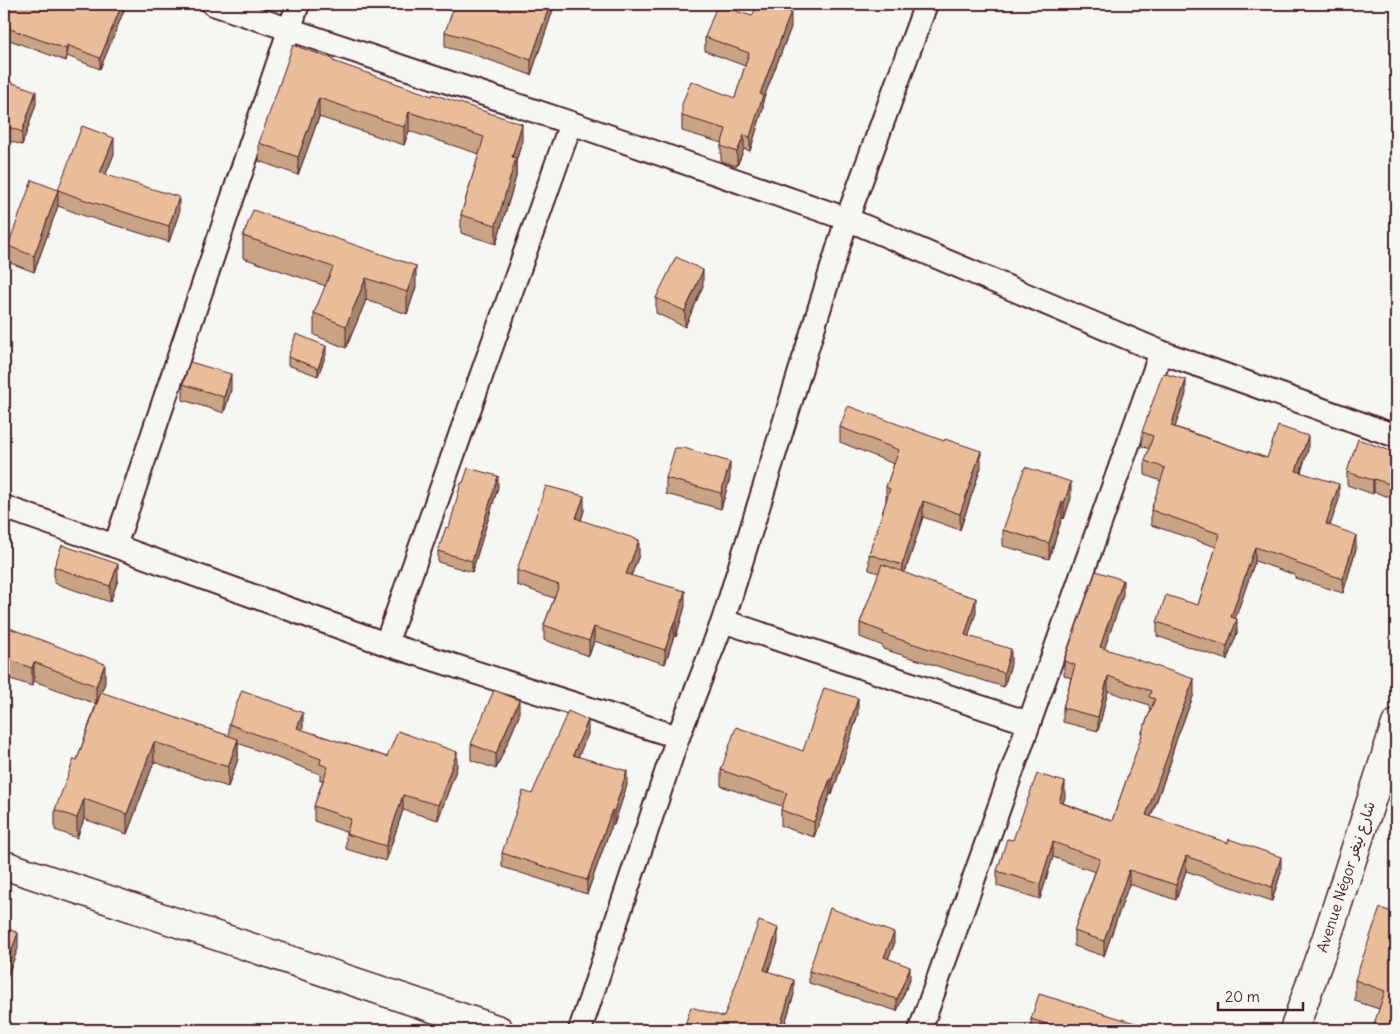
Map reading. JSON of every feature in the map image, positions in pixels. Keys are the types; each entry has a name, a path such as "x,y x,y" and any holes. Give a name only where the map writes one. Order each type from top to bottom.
{"street":[{"path":"212,4 572,123 847,219 1161,352 1396,436"},
{"path":"115,546 298,4"},
{"path":"580,1030 678,737 723,621 847,219 926,4"},
{"path":"386,644 572,123"},
{"path":"920,1030 1161,352"},
{"path":"4,507 386,644 678,737"},
{"path":"723,621 1029,723"},
{"name":"Avenue Négor شارع نيغر","path":"1294,1030 1327,937 1396,724"},
{"path":"4,865 499,1030"}],"building":[{"path":"4,4 122,4 100,58 67,45 66,49 4,27"},
{"path":"455,4 550,4 531,60 478,41 445,32"},
{"path":"758,4 770,4 791,12 760,94 763,95 750,137 744,135 737,152 721,146 726,129 682,116 682,104 691,81 735,98 749,53 705,37 717,5 752,16"},
{"path":"293,45 432,96 433,94 522,124 512,157 516,158 496,225 461,215 484,137 409,112 404,127 319,98 298,157 259,143"},
{"path":"4,80 36,91 22,132 4,125"},
{"path":"82,126 114,138 100,173 179,197 169,226 58,190"},
{"path":"32,180 58,190 34,256 8,246"},
{"path":"253,210 416,266 407,292 366,278 346,326 314,313 333,267 243,236"},
{"path":"676,257 703,270 685,311 656,298"},
{"path":"296,334 326,346 318,368 288,357"},
{"path":"190,362 231,374 224,397 183,384"},
{"path":"1163,373 1186,380 1171,426 1267,458 1278,426 1308,436 1296,471 1339,484 1326,524 1356,535 1343,579 1255,547 1231,617 1237,619 1227,646 1157,622 1166,595 1198,605 1220,534 1151,510 1165,468 1145,461 1153,436 1142,432"},
{"path":"848,406 944,441 945,439 981,451 960,514 923,501 902,565 869,554 890,489 886,487 899,450 840,427"},
{"path":"1358,439 1396,453 1396,486 1347,472"},
{"path":"675,448 684,448 730,462 721,493 666,478"},
{"path":"1025,467 1071,482 1064,503 1062,502 1049,543 1003,530"},
{"path":"468,468 498,476 472,561 438,551 446,527 449,528 461,483 463,483"},
{"path":"546,486 584,496 576,518 639,540 626,574 685,591 665,650 594,627 589,641 544,625 559,585 517,570"},
{"path":"62,545 118,564 110,586 54,567"},
{"path":"882,564 976,598 965,635 1011,649 1004,673 883,634 884,632 860,623"},
{"path":"1096,571 1123,580 1100,647 1194,679 1146,815 1228,843 1229,839 1281,857 1272,887 1186,856 1176,885 1129,870 1104,941 1074,931 1100,859 1053,842 1040,884 997,871 1007,839 1013,840 1037,774 1065,782 1059,802 1112,821 1155,699 1149,697 1151,691 1108,676 1098,717 1063,708 1075,665 1064,661"},
{"path":"4,626 105,664 96,686 34,662 32,668 4,658"},
{"path":"824,688 858,698 832,779 830,779 814,822 781,810 787,793 721,770 736,727 803,751"},
{"path":"242,690 303,713 297,728 387,757 398,731 457,752 438,805 403,795 386,846 346,834 351,819 314,806 328,767 320,764 321,759 229,724"},
{"path":"494,690 519,700 496,754 471,744"},
{"path":"101,692 238,739 228,767 154,742 127,814 84,799 77,818 55,810 74,759 77,760"},
{"path":"568,711 588,720 573,755 627,771 614,811 612,810 587,880 502,853 523,791 532,794"},
{"path":"830,908 894,933 884,957 910,967 897,999 809,971"},
{"path":"1380,908 1396,913 1396,1030 1372,1030 1385,991 1355,980"},
{"path":"759,921 778,928 764,970 794,980 779,1030 692,1030 684,1028 691,1007 724,1017"},
{"path":"4,927 18,933 4,970"},
{"path":"1039,994 1158,1030 1056,1030 1057,1027 1031,1019"}]}
